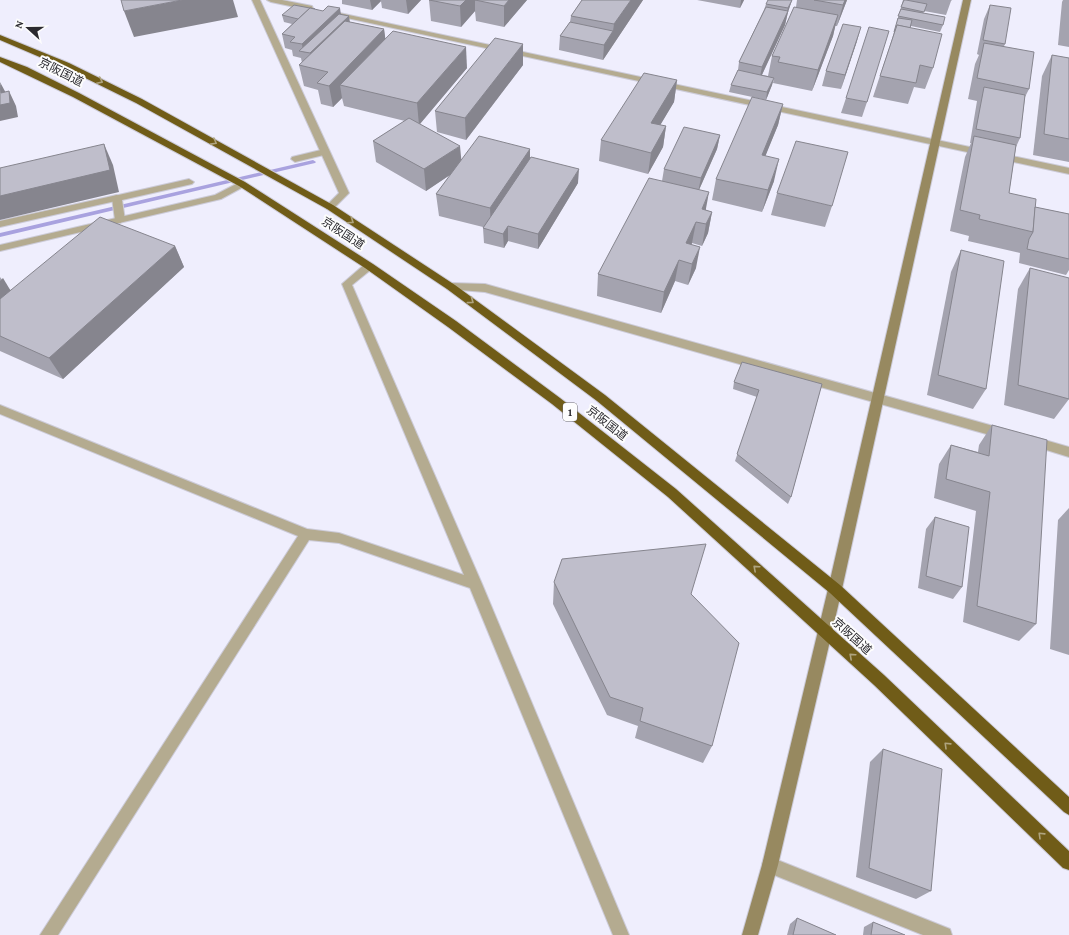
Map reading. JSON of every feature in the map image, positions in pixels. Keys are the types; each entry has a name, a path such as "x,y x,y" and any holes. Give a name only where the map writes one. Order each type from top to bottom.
{"highway":[{"name":"京阪国道","path":"0,37 66,65 139,101 330,207 451,287 602,398 835,589 1069,807"},
{"name":"京阪国道","path":"0,59 24,69 76,95 242,184 369,266 452,324 556,401 672,493 879,680 1069,862"}],"street":[{"path":"256,0 344,193 330,207"},
{"path":"271,0 1069,171"},
{"path":"750,935 770,865 835,589 967,0"},
{"path":"295,159 326,152"},
{"path":"0,224 189,182"},
{"path":"0,248 120,218 218,197 242,184"},
{"path":"117,199 120,218"},
{"path":"369,266 347,284 475,584 621,935"},
{"path":"451,287 485,288 1069,452"},
{"path":"0,409 306,534 339,538 475,584"},
{"path":"48,935 306,534"},
{"path":"770,865 944,935"}],"building":[{"path":"121,0 182,0 124,11"},
{"path":"429,0 466,0 460,6"},
{"path":"475,0 509,0 504,6"},
{"path":"582,0 631,0 614,24 571,16"},
{"path":"768,0 792,0 788,8 766,4"},
{"path":"814,0 845,0 843,5"},
{"path":"904,0 927,4 924,12 901,7"},
{"path":"294,5 310,8 298,19 282,15"},
{"path":"990,5 1011,8 1005,44 983,40"},
{"path":"328,6 340,8 302,44 290,42 295,37 282,34 310,8 323,11"},
{"path":"766,7 788,11 762,67 739,62"},
{"path":"794,7 838,15 818,70 778,62 780,57 772,56"},
{"path":"901,9 945,17 943,25 898,16"},
{"path":"339,14 349,16 310,53 299,51"},
{"path":"898,18 912,20 910,28 897,25 894,32"},
{"path":"345,21 384,29 329,86 317,83 328,72 299,65"},
{"path":"570,22 613,31 604,45 560,36"},
{"path":"843,24 861,27 845,75 826,71"},
{"path":"897,25 942,34 933,68 920,65 916,83 880,76"},
{"path":"869,27 889,31 867,102 846,98"},
{"path":"393,31 466,47 417,103 340,85"},
{"path":"495,38 523,44 465,118 435,111"},
{"path":"984,43 1034,52 1029,89 977,78"},
{"path":"1052,55 1069,58 1069,139 1044,134"},
{"path":"738,70 774,78 767,92 731,85"},
{"path":"644,73 677,80 651,123 666,126 651,153 601,140"},
{"path":"0,85 1,93 9,91 10,103 0,105"},
{"path":"984,87 1025,95 1020,138 976,129"},
{"path":"752,97 783,104 762,155 779,159 768,190 716,179"},
{"path":"409,118 460,146 424,169 373,141"},
{"path":"684,127 720,135 701,178 664,169"},
{"path":"479,136 530,149 490,208 436,194"},
{"path":"974,136 1016,145 1009,193 1036,199 1033,232 979,219 980,215 960,210"},
{"path":"796,141 848,152 832,206 777,193"},
{"path":"104,144 110,170 0,196 0,168"},
{"path":"531,157 579,169 538,234 508,226 503,234 483,228"},
{"path":"649,178 709,192 702,209 712,212 706,224 696,222 686,243 700,247 692,264 679,260 664,292 598,274"},
{"path":"1035,207 1069,214 1069,259 1027,249 1029,239 1033,232"},
{"path":"100,217 175,246 49,358 0,336 0,299"},
{"path":"961,250 1004,261 986,389 938,375"},
{"path":"1030,268 1069,278 1069,399 1018,385"},
{"path":"742,362 822,384 791,497 737,454 759,390 734,382"},
{"path":"992,425 1047,440 1036,624 977,606 990,492 946,479 951,445 989,456"},
{"path":"935,517 969,527 962,587 926,576"},
{"path":"706,544 691,594 739,643 712,746 640,721 643,708 610,697 554,582 562,559"},
{"path":"883,749 942,769 931,891 869,868"},
{"path":"797,918 836,935 793,935"},
{"path":"873,922 905,935 871,935"}],"waterway":[{"path":"0,235 313,162"}]}
